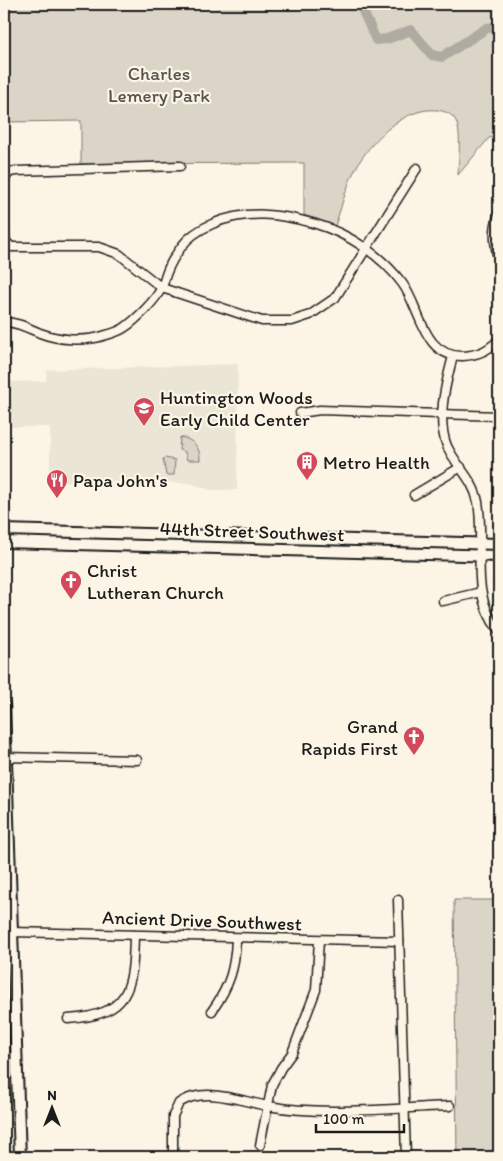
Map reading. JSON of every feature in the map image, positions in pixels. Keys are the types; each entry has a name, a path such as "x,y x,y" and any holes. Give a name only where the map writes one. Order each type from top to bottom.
{"main road":[{"name":"44th Street Southwest","path":"4,530 499,544"},
{"path":"324,551 331,543 340,539"},
{"name":"44th Street Southwest","path":"4,542 499,556"},
{"path":"4,705 8,932 20,1157"},
{"path":"4,1041 8,1157"}],"street":[{"path":"4,178 10,172 16,171 180,166"},
{"path":"4,220 5,240 12,247 99,247 119,254 162,288 262,321 292,321 310,315 335,298 416,168"},
{"path":"4,322 19,324 41,333 63,338 101,337 123,329 143,312 162,288 167,272 183,245 203,228 240,215 267,214 292,218 332,231 366,248 385,264 402,284 420,316 428,338 438,348 454,356 481,354 499,340"},
{"path":"499,214 497,220 499,263"},
{"path":"454,356 448,377 443,414 444,434 447,446 473,486 478,501 481,592 485,607 499,630"},
{"path":"300,413 320,410 499,416"},
{"path":"414,495 461,467"},
{"path":"443,601 481,592"},
{"path":"5,757 136,760"},
{"path":"398,900 406,1157"},
{"name":"Ancient Drive Southwest","path":"8,932 399,941"},
{"path":"68,1019 99,1014 110,1009 122,998 132,977 134,934"},
{"path":"212,1011 223,996 231,980 236,961 236,938"},
{"path":"260,1145 272,1085 281,1068 292,1054 316,990 319,940"},
{"path":"174,1157 173,1116 179,1103 186,1098 196,1095 238,1099 267,1106 300,1110 450,1106"}],"shaded area":[{"name":"Huntington Woods Early Child Center","path":"238,364 237,490 210,490 190,483 50,481 50,427 4,427 4,382 46,381 47,370"}],"green space":[{"name":"Charles Lemery Park","path":"4,4 499,4 499,136 489,138 458,175 459,137 457,123 454,118 447,112 437,110 426,110 405,117 378,138 359,163 347,189 335,226 304,215 304,163 81,164 81,121 4,122"},
{"path":"180,437 195,444 199,451 200,460 187,460 185,452 179,450"},
{"path":"163,459 175,460 174,475 166,475"},
{"path":"454,900 499,900 499,1157 457,1157"}],"waterway":[{"path":"357,4 362,9 376,40 387,39 411,30 432,55 442,57 487,28 499,26"}],"place":[{"name":"Huntington Woods Early Child Center","path":"144,427"},
{"name":"Metro Health","path":"307,481"},
{"name":"Papa John's","path":"57,499"},
{"name":"Christ Lutheran Church","path":"71,600"},
{"name":"Grand Rapids First","path":"414,756"}]}
